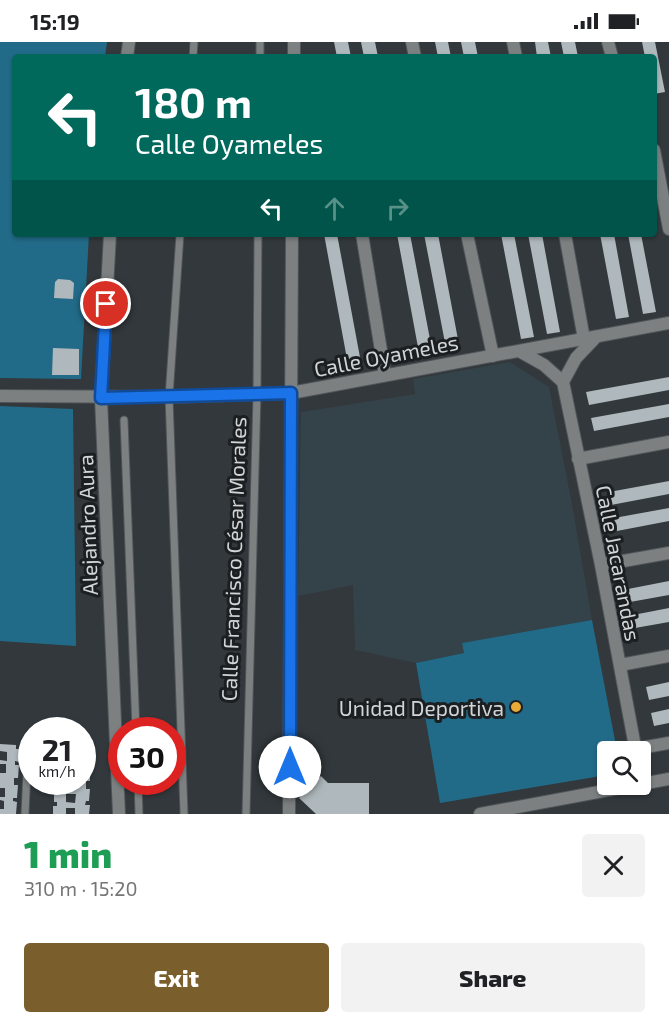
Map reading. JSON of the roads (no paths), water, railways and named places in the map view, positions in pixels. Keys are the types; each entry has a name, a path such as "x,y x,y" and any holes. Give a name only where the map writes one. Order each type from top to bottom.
{"street":[{"path":"657,166 669,229"},
{"name":"Alejandro Aura","path":"110,237 101,398 119,814"},
{"path":"289,814 292,237"},
{"path":"362,237 385,375"},
{"path":"468,237 493,356"},
{"path":"566,237 584,339"},
{"name":"Calle Oyameles","path":"0,396 101,398 291,393 669,323"},
{"path":"519,351 544,365 563,382 576,358 597,336"},
{"name":"Calle Jacarandas","path":"563,382 601,565 633,741"},
{"path":"578,459 669,442"},
{"path":"601,565 669,553"},
{"path":"620,665 669,656"},
{"path":"651,747 669,743"},
{"path":"651,780 669,779"},
{"path":"480,814 597,790"}],"lane":[{"path":"180,237 169,397 184,813"},
{"name":"Calle Francisco César Morales","path":"246,814 257,394 258,237"},
{"path":"124,420 135,717"},
{"path":"25,814 26,795"},
{"path":"139,795 140,814"}],"place":[{"name":"Unidad Deportiva","path":"516,707"}]}
